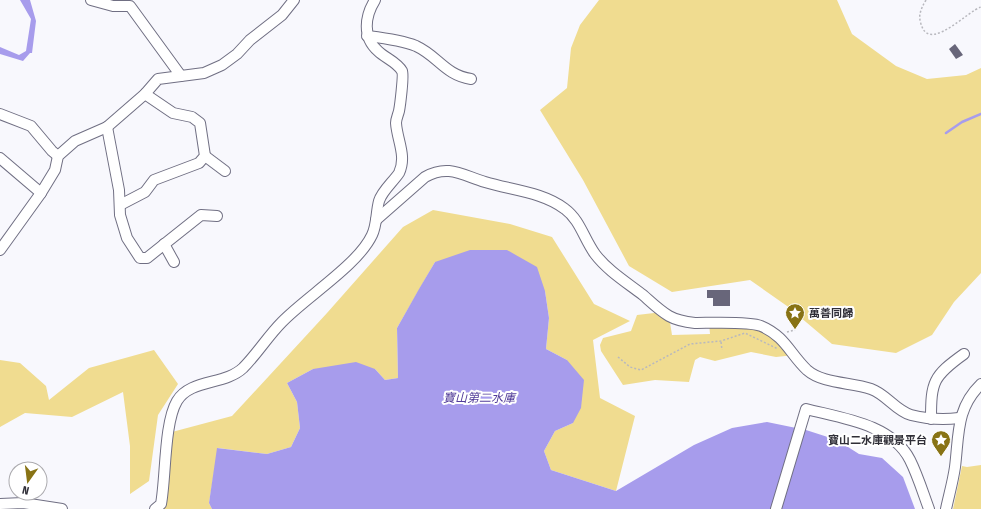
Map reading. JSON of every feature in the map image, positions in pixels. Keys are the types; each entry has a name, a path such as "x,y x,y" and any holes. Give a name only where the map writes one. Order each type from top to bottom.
{"street":[{"path":"90,0 113,6 130,6 181,76"},
{"path":"0,250 42,193 55,170 58,156 75,141 107,127 145,94 158,79 204,73 222,65 237,54 250,40 282,15 294,0"},
{"path":"155,509 161,504 169,427 173,408 177,400 193,388 234,374 243,368 280,324 295,309 336,276 360,252 372,235 380,199 399,172 402,165 396,122 399,111 400,90 404,79 402,71 378,51 367,36 367,17 369,9 375,0"},
{"path":"367,36 394,40 416,46 458,77 471,79"},
{"path":"145,94 173,112 192,117 200,123 205,156 225,171"},
{"path":"0,114 31,126 58,156"},
{"path":"107,127 119,190 120,216 127,238 140,258 147,258 201,215 217,216"},
{"path":"120,205 145,192 154,180 199,163 205,156"},
{"path":"1,162 42,193"},
{"path":"376,220 425,177 433,172 444,170 458,172 484,182 533,194 554,201 566,210 581,227 594,253 608,268 669,316 690,322 760,325 774,333 792,350 807,370 816,375 871,389 885,396 909,414 931,419 959,418"},
{"path":"164,244 174,262"},
{"path":"931,419 931,396 935,381 944,368 964,354"},
{"path":"946,509 955,468 959,418 971,396 981,384"},
{"path":"776,509 806,409 870,427 886,435 910,459 929,509"},
{"path":"0,504 23,503 62,509"}],"path":[{"path":"926,0 922,5 920,20 925,32 930,35 939,34 949,29 975,8 981,7"},
{"path":"618,357 633,368 641,370 690,344 721,341 745,333 756,337 777,349 792,350"},
{"path":"721,341 722,350"}],"shaded area":[{"path":"599,0 837,0 852,34 896,66 927,79 966,75 981,68 981,273 954,302 932,335 896,353 832,344 787,306 750,280 672,292 629,266 583,180 540,110 567,88 571,48 580,25"},
{"path":"433,210 510,224 552,237 594,304 630,321 593,340 600,398 635,416 616,491 551,470 544,451 555,431 573,423 567,360 546,349 549,318 545,291 435,262 397,328 398,378 385,380 375,369 313,369 287,383 297,402 300,428 291,447 267,454 218,448 209,503 212,509 157,509 172,432 232,416 327,313 403,227"},
{"path":"658,308 669,316 672,335 710,334 709,323 760,325 795,355 776,357 751,352 715,361 700,357 695,360 689,382 655,380 623,385 601,351 600,345 603,338 631,331 637,315 654,313"},
{"path":"154,350 178,384 158,415 149,481 130,494 130,446 123,392 72,417 25,413 0,427 0,360 20,363 46,386 49,400 89,368"},
{"path":"981,465 981,509 953,509 962,466 967,467"}],"water":[{"path":"20,0 30,0 36,21 32,53 30,53 23,61 0,54 0,47 19,55 26,51 31,19"},
{"name":"寶山第二水庫","path":"470,250 507,250 537,267 545,291 549,318 546,349 567,360 584,380 581,408 573,423 555,431 544,451 551,470 616,491 694,445 732,428 767,422 806,430 837,440 859,454 882,458 903,477 915,509 212,509 209,503 217,448 267,454 291,447 300,428 297,402 287,383 313,369 356,362 375,369 385,380 398,378 397,328 435,262"}],"building":[{"path":"955,44 963,55 956,59 949,49"},
{"path":"707,290 730,290 730,306 713,306 713,298 707,298"}],"waterway":[{"path":"946,133 962,122 981,114"}],"place":[{"name":"萬善同歸","path":"795,330"},
{"name":"寶山二水庫觀景平台","path":"941,457"}]}
